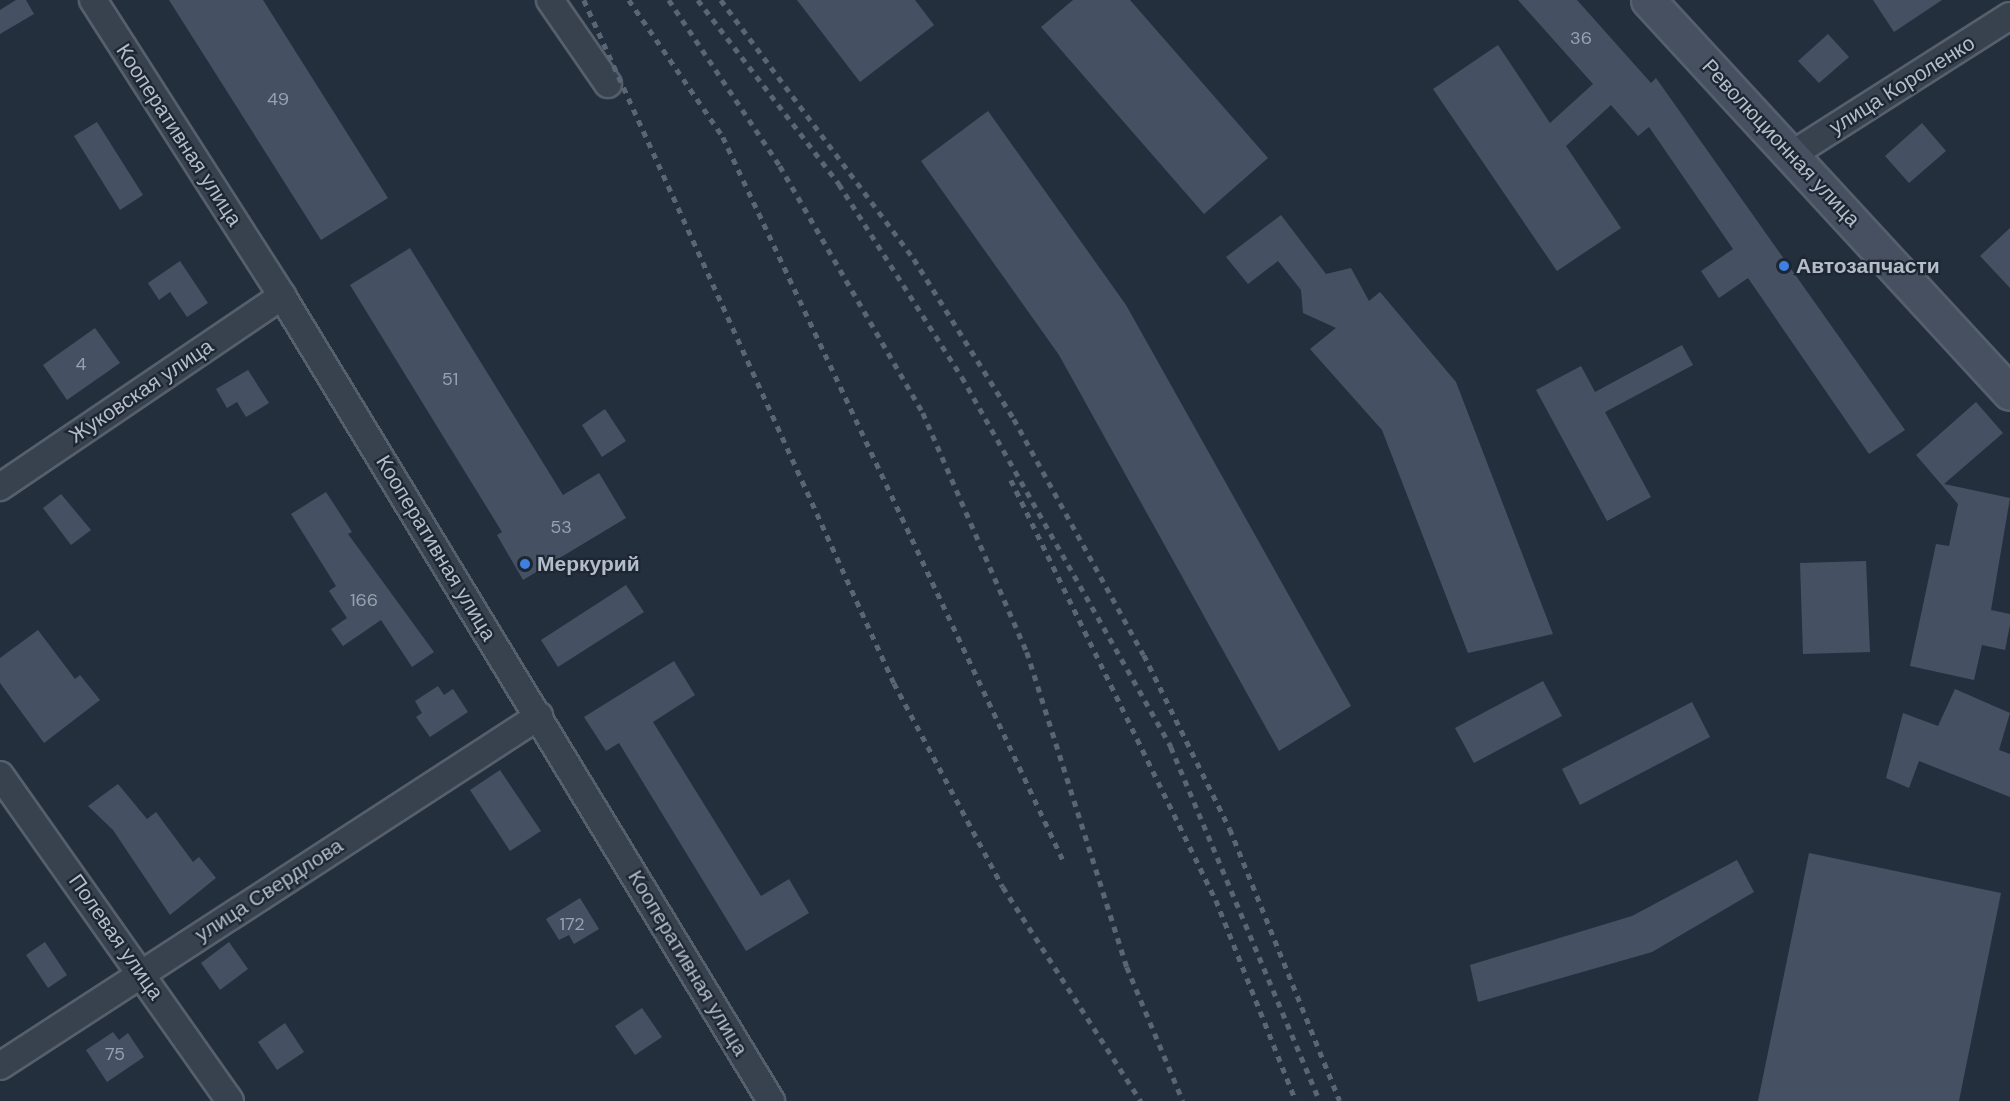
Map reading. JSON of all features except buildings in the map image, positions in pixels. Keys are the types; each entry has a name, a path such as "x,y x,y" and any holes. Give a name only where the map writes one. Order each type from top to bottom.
{"main road":[{"name":"Революционная улица","path":"1648,0 1793,154 2010,393"}],"street":[{"name":"Кооперативная улица","path":"93,0 282,296 771,1101"},
{"path":"550,0 608,84"},
{"name":"улица Короленко","path":"1793,154 2010,16"},
{"name":"Жуковская улица","path":"0,487 282,296"},
{"name":"улица Свердлова","path":"0,1066 141,972 539,716"},
{"name":"Полевая улица","path":"0,775 230,1101"}],"railway":[{"path":"584,0 894,683 1003,887 1141,1101"},
{"path":"629,0 723,137 1065,864"},
{"path":"669,0 780,166 923,413 1027,652 1127,967 1183,1101"},
{"path":"698,0 839,184 962,377 1171,747 1320,1101"},
{"path":"721,0 914,259 1014,419 1144,655 1230,829 1340,1101"},
{"path":"1011,480 1216,900 1296,1101"}],"place":[{"name":"Автозапчасти","path":"1784,266"},
{"name":"Меркурий","path":"525,564"}]}
